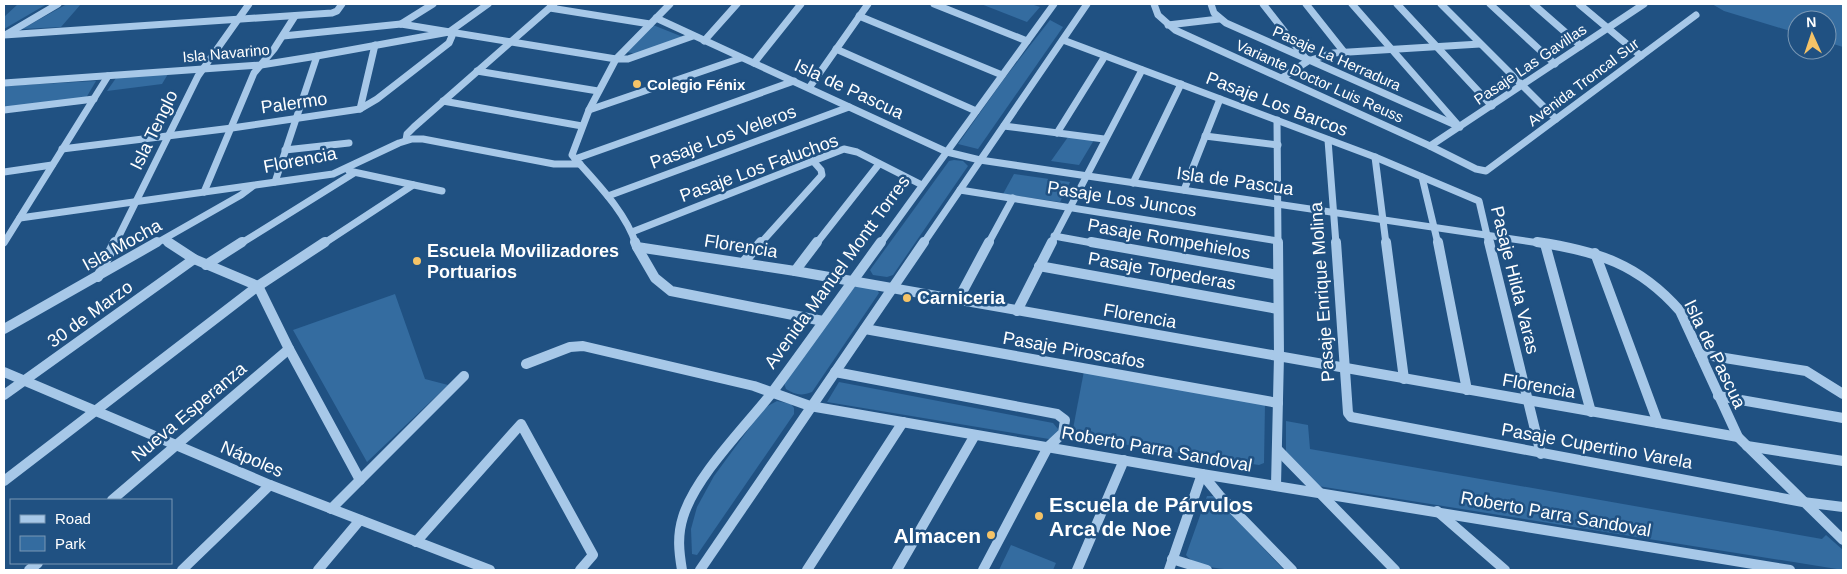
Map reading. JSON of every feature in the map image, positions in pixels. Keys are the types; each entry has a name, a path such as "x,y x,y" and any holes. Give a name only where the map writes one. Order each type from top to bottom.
{"street":[{"path":"4,35 58,4"},
{"name":"Isla Tenglo","path":"98,277 198,76 249,4"},
{"path":"4,35 295,16 336,12 342,4"},
{"path":"283,36 401,24 432,4"},
{"name":"Palermo","path":"62,150 360,109 377,99 448,43 452,36 449,32 488,4"},
{"path":"670,4 616,59 589,110 572,155 608,196 632,232 643,261 664,287 671,291 823,321"},
{"path":"704,41 737,4"},
{"path":"754,63 801,4"},
{"path":"809,88 868,4"},
{"path":"934,4 1028,41"},
{"name":"Avenida Manuel Montt Torres","path":"682,570 678,546 683,517 696,488 770,393 1054,4"},
{"path":"700,570 810,406 894,289 1087,4"},
{"path":"1154,4 1158,15 1168,25 1219,19"},
{"path":"1211,4 1214,13 1219,19"},
{"path":"1263,4 1308,61"},
{"path":"1306,4 1344,52"},
{"path":"1352,4 1460,127"},
{"path":"1397,4 1492,106"},
{"path":"1440,4 1556,119"},
{"path":"1490,4 1555,64"},
{"path":"1533,4 1582,46"},
{"path":"1579,4 1641,56"},
{"name":"Pasaje Las Gavillas","path":"1430,146 1644,4"},
{"path":"406,140 410,131 552,6 650,24"},
{"name":"Avenida Troncal Sur","path":"1486,171 1696,15"},
{"path":"204,192 254,73 271,54 295,16"},
{"path":"860,16 1002,75"},
{"name":"Isla de Pascua","path":"656,18 947,152 980,160 1486,235 1595,253 1638,273 1665,293 1680,311 1738,437"},
{"name":"Pasaje La Herradura","path":"1219,19 1308,61 1460,127"},
{"name":"Isla Navarino","path":"401,24 616,59 628,59 693,36"},
{"name":"Variante Doctor Luis Reuss","path":"1168,25 1476,169 1486,171"},
{"name":"Isla Navarino","path":"4,83 261,64 317,56 449,32"},
{"name":"Pasaje Los Barcos","path":"1063,40 1375,157 1479,200"},
{"path":"1282,78 1308,61 1323,55 1344,52 1480,44"},
{"path":"360,109 375,46"},
{"path":"836,49 976,111"},
{"path":"275,182 317,56"},
{"path":"1056,133 1105,56"},
{"path":"589,110 741,58"},
{"path":"1017,310 1069,206 1142,70"},
{"path":"477,71 598,91"},
{"path":"4,243 108,76"},
{"name":"Florencia","path":"20,218 333,174 406,140 423,139 554,164 577,161 794,81"},
{"path":"1133,183 1181,84"},
{"path":"1184,190 1220,98"},
{"path":"4,110 94,99"},
{"path":"443,101 582,126"},
{"name":"Pasaje Los Veleros","path":"608,196 849,106"},
{"path":"1276,485 1278,404 1277,120"},
{"path":"1004,126 1104,139"},
{"path":"1205,136 1278,145"},
{"name":"Pasaje Enrique Molina","path":"1328,140 1343,368 1348,412"},
{"path":"285,150 349,143"},
{"name":"Pasaje Los Faluchos","path":"632,232 840,150 849,149 922,185"},
{"path":"1375,157 1404,379"},
{"path":"743,263 822,175 822,170 813,161"},
{"path":"795,271 879,164"},
{"path":"4,172 52,165"},
{"path":"344,170 442,191"},
{"path":"206,265 354,173"},
{"path":"1422,177 1435,228 1467,390"},
{"path":"4,481 258,286 413,185"},
{"name":"Isla Mocha","path":"4,329 164,240 253,186"},
{"name":"Pasaje Los Juncos","path":"960,190 1278,241"},
{"path":"958,300 1013,198"},
{"name":"Pasaje Hilda Varas","path":"1479,200 1540,454"},
{"name":"Pasaje Rompehielos","path":"1054,236 1278,275"},
{"path":"164,240 194,260 258,286 289,349 360,480"},
{"path":"1545,244 1591,412"},
{"name":"Florencia","path":"637,247 795,271 1738,437"},
{"path":"1595,253 1658,423"},
{"name":"30 de Marzo","path":"4,395 194,260"},
{"name":"Pasaje Torpederas","path":"1039,266 1278,309"},
{"name":"Pasaje Piroscafos","path":"865,329 1278,404"},
{"name":"Roberto Parra Sandoval","path":"526,364 570,347 579,346 754,386 810,406 1202,474 1790,570"},
{"name":"Nueva Esperanza","path":"113,499 289,349"},
{"path":"1700,354 1806,371 1843,394"},
{"name":"Nápoles","path":"4,372 270,486 416,542 464,566 490,570"},
{"path":"835,372 1057,414 1065,420 1066,426 1059,440 1048,447 983,570"},
{"path":"331,509 464,376"},
{"path":"1718,396 1843,418"},
{"name":"Pasaje Cupertino Varela","path":"1348,412 1351,417 1362,421 1803,502 1843,507"},
{"path":"807,570 903,422"},
{"path":"416,542 521,424 593,555 580,570"},
{"path":"897,570 975,435"},
{"path":"1738,437 1843,540"},
{"path":"1747,446 1843,461"},
{"path":"1277,449 1395,570"},
{"path":"1076,570 1124,460"},
{"path":"1202,474 1170,565 1207,570"},
{"path":"1202,474 1220,496 1292,570"},
{"path":"182,570 270,486"},
{"path":"1437,511 1505,570"},
{"path":"318,570 360,520"}],"green space":[{"path":"18,4 47,4 4,29 4,17"},
{"path":"67,4 81,4 61,27 22,29"},
{"path":"981,4 1031,4 1040,7 1027,22"},
{"path":"1712,4 1843,4 1843,47 1837,45 1837,10 1787,10 1787,30 1724,11"},
{"path":"1050,20 1063,27 978,149 958,144 1004,79"},
{"path":"653,25 683,37 636,54 627,52"},
{"path":"168,74 162,84 107,91 116,78"},
{"path":"96,81 86,98 4,107 4,86"},
{"path":"1068,137 1094,140 1079,165 1051,161"},
{"path":"949,161 963,161 968,166 893,275 887,277 873,275 870,270"},
{"path":"1014,174 1070,182 1060,202 1003,194"},
{"path":"861,285 876,288 879,293 812,392 799,394 792,393 786,389 784,383 854,287"},
{"path":"395,294 425,379 448,385 367,462 293,330"},
{"path":"1084,371 1265,403 1264,463 1259,465 1076,437 1072,434"},
{"path":"839,382 1053,423 1058,429 1058,433 1053,439 1049,439 827,402"},
{"path":"777,401 791,404 794,408 794,414 697,555 692,554 691,529 697,507 714,476 764,408"},
{"path":"1286,421 1308,425 1310,449 1822,539 1826,535 1843,550 1843,570 1318,486 1286,456"},
{"path":"1207,496 1214,496 1284,570 1231,570 1217,568 1193,561 1186,555"},
{"path":"1011,545 1056,563 1053,570 999,570"}],"place":[{"name":"Colegio Fénix","path":"637,84"},
{"name":"Escuela Movilizadores Portuarios","path":"417,261"},
{"name":"Carniceria","path":"907,298"},
{"name":"Escuela de Párvulos Arca de Noe","path":"1039,516"},
{"name":"Almacen","path":"991,535"}]}
